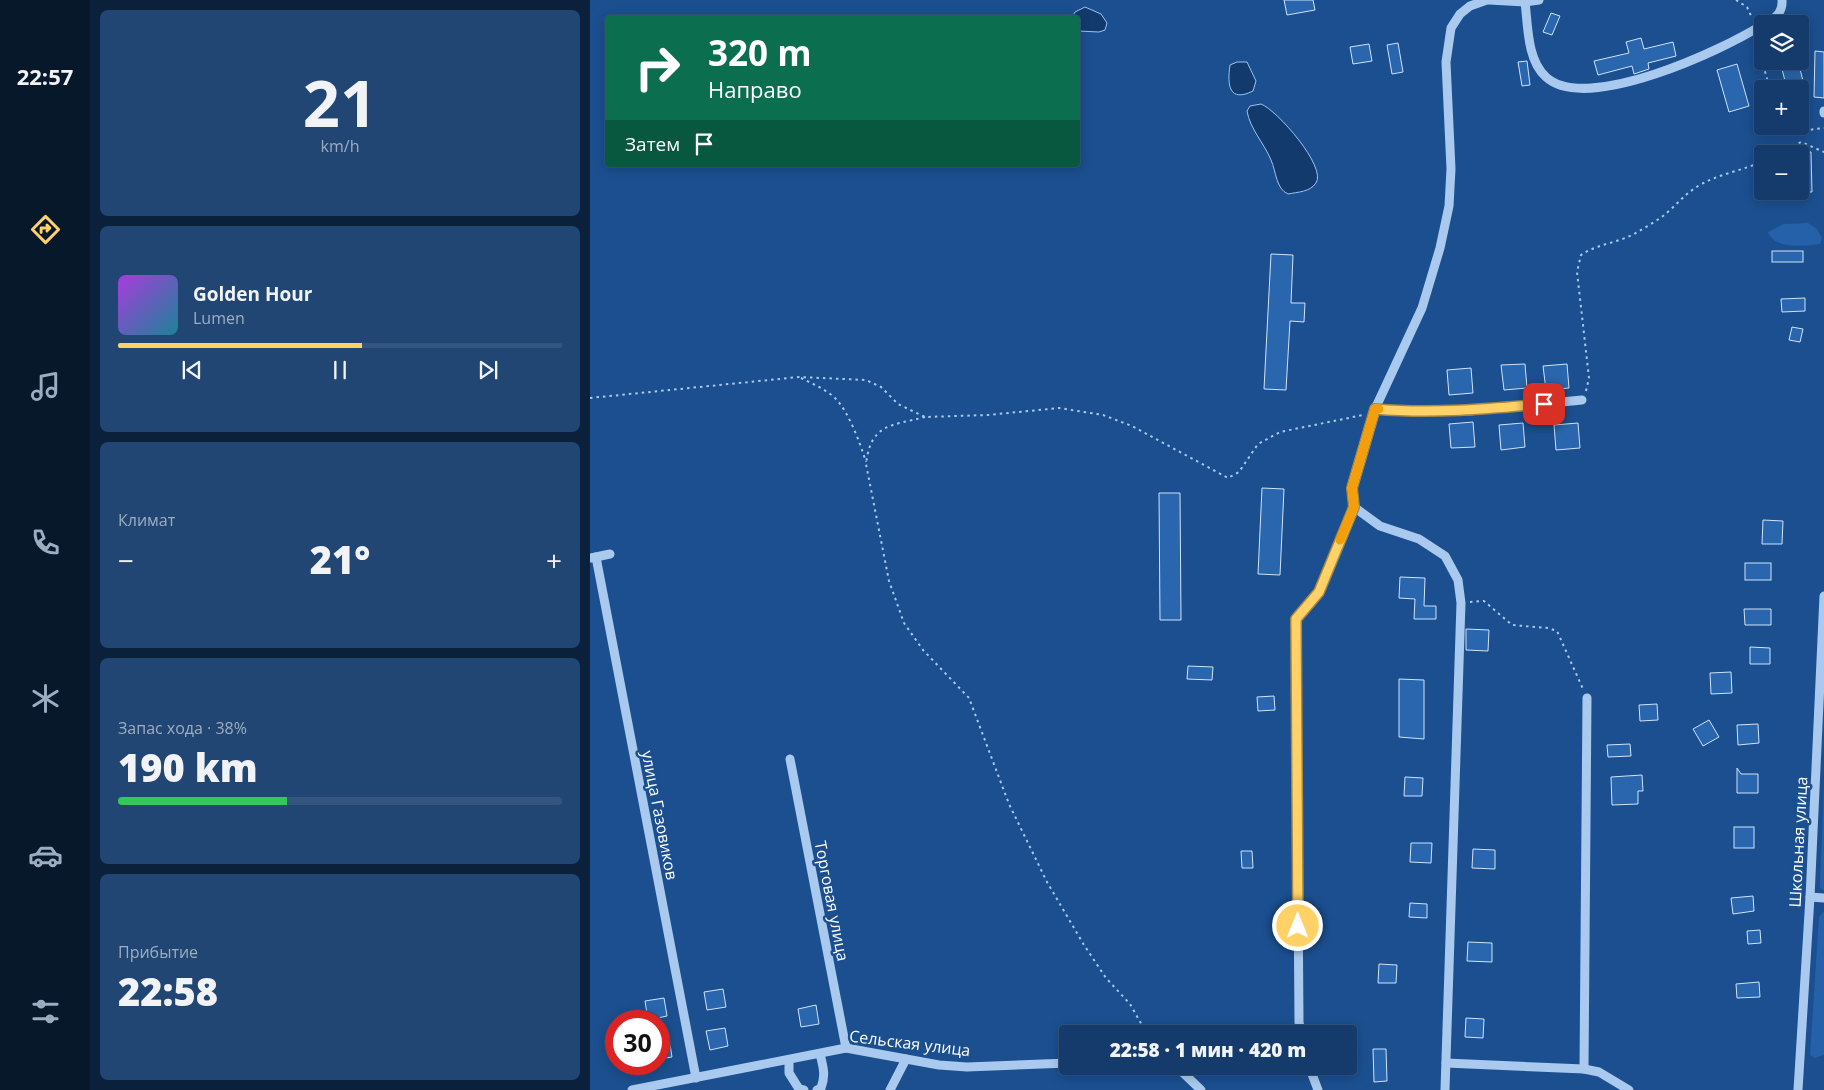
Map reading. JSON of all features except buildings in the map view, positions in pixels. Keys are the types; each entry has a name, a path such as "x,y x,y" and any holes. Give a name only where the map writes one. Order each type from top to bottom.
{"street":[{"path":"1300,1025 1298,1012 1296,619 1319,592 1354,507 1352,488 1375,409 1422,308 1440,248 1449,206 1452,169 1446,62 1451,28 1467,3 1488,0 1525,2 1539,0"},
{"path":"1777,15 1782,8 1782,0"},
{"path":"1525,2 1533,61 1545,77 1555,84 1576,89 1596,88 1641,78 1690,63 1754,30"},
{"path":"1375,409 1469,411 1582,400"},
{"path":"1354,507 1380,526 1419,539 1445,556 1458,580 1461,603 1445,1090"},
{"path":"593,557 610,554"},
{"name":"улица Газовиков","path":"593,557 696,1078"},
{"name":"Школьная улица","path":"1798,1090 1810,897 1824,596"},
{"path":"1584,1069 1587,698"},
{"name":"Торговая улица","path":"790,759 846,1048"},
{"path":"1810,897 1824,898"},
{"name":"Сельская улица","path":"632,1090 789,1061 846,1048 906,1059 967,1067 1059,1063"},
{"path":"817,1090 821,1088 824,1080 824,1069 820,1054"},
{"path":"890,1090 906,1059"},
{"path":"789,1061 790,1073 799,1088 804,1090"},
{"path":"1446,1063 1584,1069 1599,1072 1629,1090"},
{"path":"1185,1075 1201,1090"},
{"path":"1312,1075 1318,1090"}],"path":[{"path":"1736,0 1747,7 1754,22"},
{"path":"1809,130 1824,128"},
{"path":"1794,145 1801,142 1808,145"},
{"path":"1809,145 1824,152"},
{"path":"1582,400 1589,378 1576,272 1581,255 1590,249 1632,235 1652,224 1687,192 1702,184 1754,165"},
{"path":"590,398 799,377 866,380 881,387 898,404 925,416"},
{"path":"799,377 820,388 836,400 860,440 889,581 904,623 923,650 969,698 1009,804 1047,882 1084,945 1106,978 1130,1004 1141,1025"},
{"path":"866,464 872,437 886,427 925,416 988,415 1059,408 1103,415 1132,426 1228,478 1239,472 1258,444 1280,432 1305,425 1356,418 1375,409"},
{"path":"1461,603 1484,601 1512,625 1548,628 1557,631 1587,698"}],"shaded area":[{"path":"1085,7 1101,14 1107,23 1105,30 1099,32 1080,31 1080,15 1073,15"},
{"path":"1237,62 1247,62 1256,81 1253,91 1239,95 1231,90 1229,79 1230,65"},
{"path":"1261,104 1288,127 1308,153 1317,175 1316,183 1310,188 1288,194 1281,188 1271,160 1251,124 1247,111 1250,106"},
{"path":"1808,223 1817,229 1822,238 1820,244 1791,246 1777,242 1768,232 1784,224"},
{"path":"1824,784 1824,891 1820,888 1820,883"},
{"path":"1824,911 1824,1055 1815,1058 1810,1055 1819,917"}],"slow traffic":[{"path":"1340,540 1354,507 1352,488 1375,409 1379,409"}],"route":[{"path":"1298,926 1296,619 1319,592 1354,507 1352,488 1375,409 1469,411 1544,404"}]}
